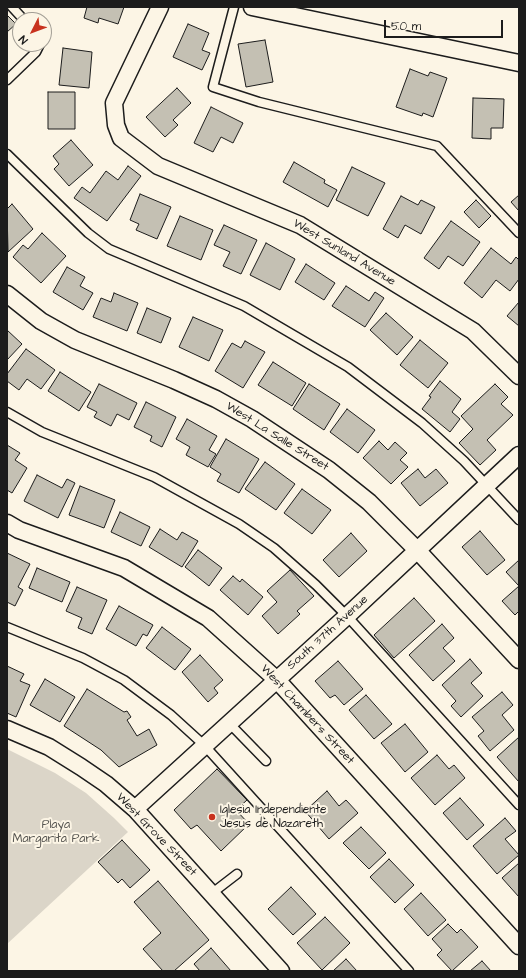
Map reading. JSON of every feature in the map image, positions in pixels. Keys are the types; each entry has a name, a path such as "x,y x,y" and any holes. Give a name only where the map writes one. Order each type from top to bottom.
{"street":[{"name":"West Sunland Avenue","path":"160,7 114,104 116,125 121,138 158,166 300,225 473,331 519,376"},
{"path":"252,7 519,63"},
{"name":"West La Salle Street","path":"7,294 41,321 75,340 174,380 252,419 329,470 369,502 417,550 519,660"},
{"name":"South 37th Avenue","path":"135,809 347,616 519,455"},
{"name":"West Chambers Street","path":"7,524 18,530 124,568 208,618 277,680 519,946"},
{"name":"West Grove Street","path":"7,729 49,747 75,763 106,784 135,809 282,971"}],"lane":[{"path":"234,7 213,87 259,102 437,146 519,233"},
{"path":"7,80 36,52"},
{"path":"7,154 88,233 109,249 244,306 348,367 422,423 488,485 519,520"},
{"path":"7,412 42,432 154,477 240,524 274,548 316,585 347,616 519,805"},
{"path":"7,627 83,658 124,680 171,715 204,745 409,971"},
{"path":"229,723 266,761"},
{"path":"211,894 236,874"}],"green space":[{"name":"Playa Margarita Park","path":"7,749 55,773 86,793 128,832 7,944"}],"building":[{"path":"87,7 124,7 118,24 99,18 98,23 84,18"},
{"path":"7,15 12,20 12,28 7,32"},
{"path":"188,24 209,33 202,50 210,53 202,70 173,57"},
{"path":"265,40 273,82 246,87 238,44"},
{"path":"63,48 92,52 89,88 59,85"},
{"path":"410,69 428,76 430,72 447,78 433,117 423,113 422,116 396,107"},
{"path":"177,88 191,103 173,120 178,125 165,137 146,117"},
{"path":"48,92 75,92 75,129 48,129"},
{"path":"473,98 504,99 503,128 491,128 491,139 472,138"},
{"path":"211,107 243,123 233,143 221,137 213,152 194,143"},
{"path":"71,140 93,165 69,186 54,169 59,164 53,156"},
{"path":"294,162 325,180 324,183 337,190 328,207 283,182"},
{"path":"128,166 141,176 107,221 74,198 82,187 90,193 106,171 118,180"},
{"path":"352,167 385,183 368,216 336,200"},
{"path":"140,194 171,207 157,239 136,230 139,224 130,220"},
{"path":"519,195 519,211 511,202"},
{"path":"401,196 418,205 421,200 435,207 421,234 405,225 398,238 383,229"},
{"path":"476,200 491,216 479,228 464,212"},
{"path":"12,204 33,229 8,252 7,209"},
{"path":"180,216 213,230 201,260 167,246"},
{"path":"451,221 480,242 463,266 448,256 439,269 424,258"},
{"path":"224,225 257,240 241,274 223,266 230,252 214,245"},
{"path":"42,233 66,256 41,283 13,257 23,245 28,249"},
{"path":"266,243 295,259 280,290 250,275"},
{"path":"491,248 511,264 516,257 519,260 519,279 510,291 496,280 482,298 464,283"},
{"path":"306,264 335,283 324,300 295,282"},
{"path":"67,267 85,277 80,286 93,293 83,310 53,292"},
{"path":"346,286 369,301 375,292 384,298 365,327 332,306"},
{"path":"114,293 138,303 127,331 93,317 101,298 111,302"},
{"path":"519,302 519,326 507,316"},
{"path":"147,308 171,318 161,343 137,333"},
{"path":"386,313 413,337 397,355 370,330"},
{"path":"193,317 223,330 209,361 179,347"},
{"path":"7,330 22,344 7,360"},
{"path":"420,340 448,363 428,388 400,365"},
{"path":"245,341 265,352 243,388 215,371 232,343 241,348"},
{"path":"26,349 55,370 41,389 27,379 19,390 7,381 7,374"},
{"path":"273,362 306,383 292,406 258,385"},
{"path":"60,372 91,392 79,411 48,391"},
{"path":"440,381 461,399 452,412 460,419 450,432 422,409"},
{"path":"99,384 137,403 129,420 117,414 111,426 94,417 97,412 87,407"},
{"path":"309,384 340,404 324,430 293,409"},
{"path":"495,384 508,397 501,404 513,415 487,440 496,450 480,465 459,443 473,429 461,416"},
{"path":"146,402 176,417 162,447 150,441 152,436 134,427"},
{"path":"347,409 375,430 358,453 330,432"},
{"path":"187,419 217,436 209,450 216,454 208,467 186,455 190,447 176,439"},
{"path":"226,439 259,459 239,493 217,481 221,474 210,467"},
{"path":"379,441 388,450 395,442 407,453 400,460 408,467 391,484 363,458"},
{"path":"7,445 20,453 15,460 27,468 12,493 7,490"},
{"path":"265,462 295,484 276,510 245,489"},
{"path":"418,469 425,478 436,469 448,483 420,506 401,483"},
{"path":"37,475 62,488 67,479 75,483 58,518 24,501"},
{"path":"80,486 115,500 104,528 69,515"},
{"path":"302,489 331,510 312,534 284,513"},
{"path":"120,512 150,527 141,546 111,532"},
{"path":"160,529 177,540 182,532 198,541 182,567 149,547"},
{"path":"480,531 505,560 487,575 462,547"},
{"path":"351,533 367,551 339,577 323,560"},
{"path":"198,550 222,568 209,586 185,567"},
{"path":"7,553 30,564 18,587 23,590 15,606 7,602"},
{"path":"519,560 519,586 506,572"},
{"path":"37,568 70,582 62,602 29,588"},
{"path":"290,570 314,596 297,611 300,614 278,634 262,616 277,602 267,591"},
{"path":"233,576 240,582 242,579 263,597 248,615 220,590"},
{"path":"519,586 519,611 515,615 502,601"},
{"path":"77,587 107,600 92,634 78,628 82,618 66,611"},
{"path":"414,598 435,621 394,658 374,635"},
{"path":"119,606 153,625 147,636 143,634 136,646 106,629"},
{"path":"442,624 454,638 443,648 455,661 433,681 409,655"},
{"path":"162,627 191,649 175,670 146,648"},
{"path":"200,655 223,680 214,688 218,693 208,702 182,672"},
{"path":"470,659 482,673 471,683 483,696 461,717 451,706 456,701 442,685"},
{"path":"338,661 363,689 344,705 335,695 330,698 315,681"},
{"path":"7,666 24,674 20,681 30,685 16,717 7,713"},
{"path":"45,679 75,697 60,722 30,705"},
{"path":"87,689 124,712 127,711 131,717 127,720 137,736 149,729 157,745 119,767 101,750 64,726"},
{"path":"502,692 513,705 502,715 514,730 490,751 478,736 484,731 472,717"},
{"path":"366,695 392,724 374,739 349,710"},
{"path":"405,724 428,752 405,772 381,743"},
{"path":"519,737 519,782 497,757"},
{"path":"437,755 449,769 454,765 465,778 435,805 411,778"},
{"name":"Iglesia Independiente Jesus de Nazareth","path":"217,769 247,800 236,810 249,824 221,851 197,825 191,829 174,810"},
{"path":"327,791 339,806 346,800 358,813 329,839 305,811"},
{"path":"460,798 484,825 467,840 443,813"},
{"path":"505,818 516,831 505,839 519,855 497,874 473,846"},
{"path":"361,827 386,853 369,869 343,843"},
{"path":"122,840 150,870 130,888 122,879 118,883 98,862"},
{"path":"389,859 414,885 395,903 370,877"},
{"path":"519,863 519,897 502,878"},
{"path":"158,881 209,940 174,971 163,971 143,949 161,933 134,902"},
{"path":"291,887 316,914 293,935 268,909"},
{"path":"421,893 446,920 428,936 404,909"},
{"path":"325,917 350,943 322,970 297,943"},
{"path":"448,924 457,933 461,929 478,947 452,971 437,955 442,950 432,939"},
{"path":"211,948 231,971 200,971 194,964"},
{"path":"346,959 357,971 333,971"},
{"path":"482,961 491,971 470,971"}],"place":[{"name":"Iglesia Independiente Jesus de Nazareth","path":"212,817"}]}
